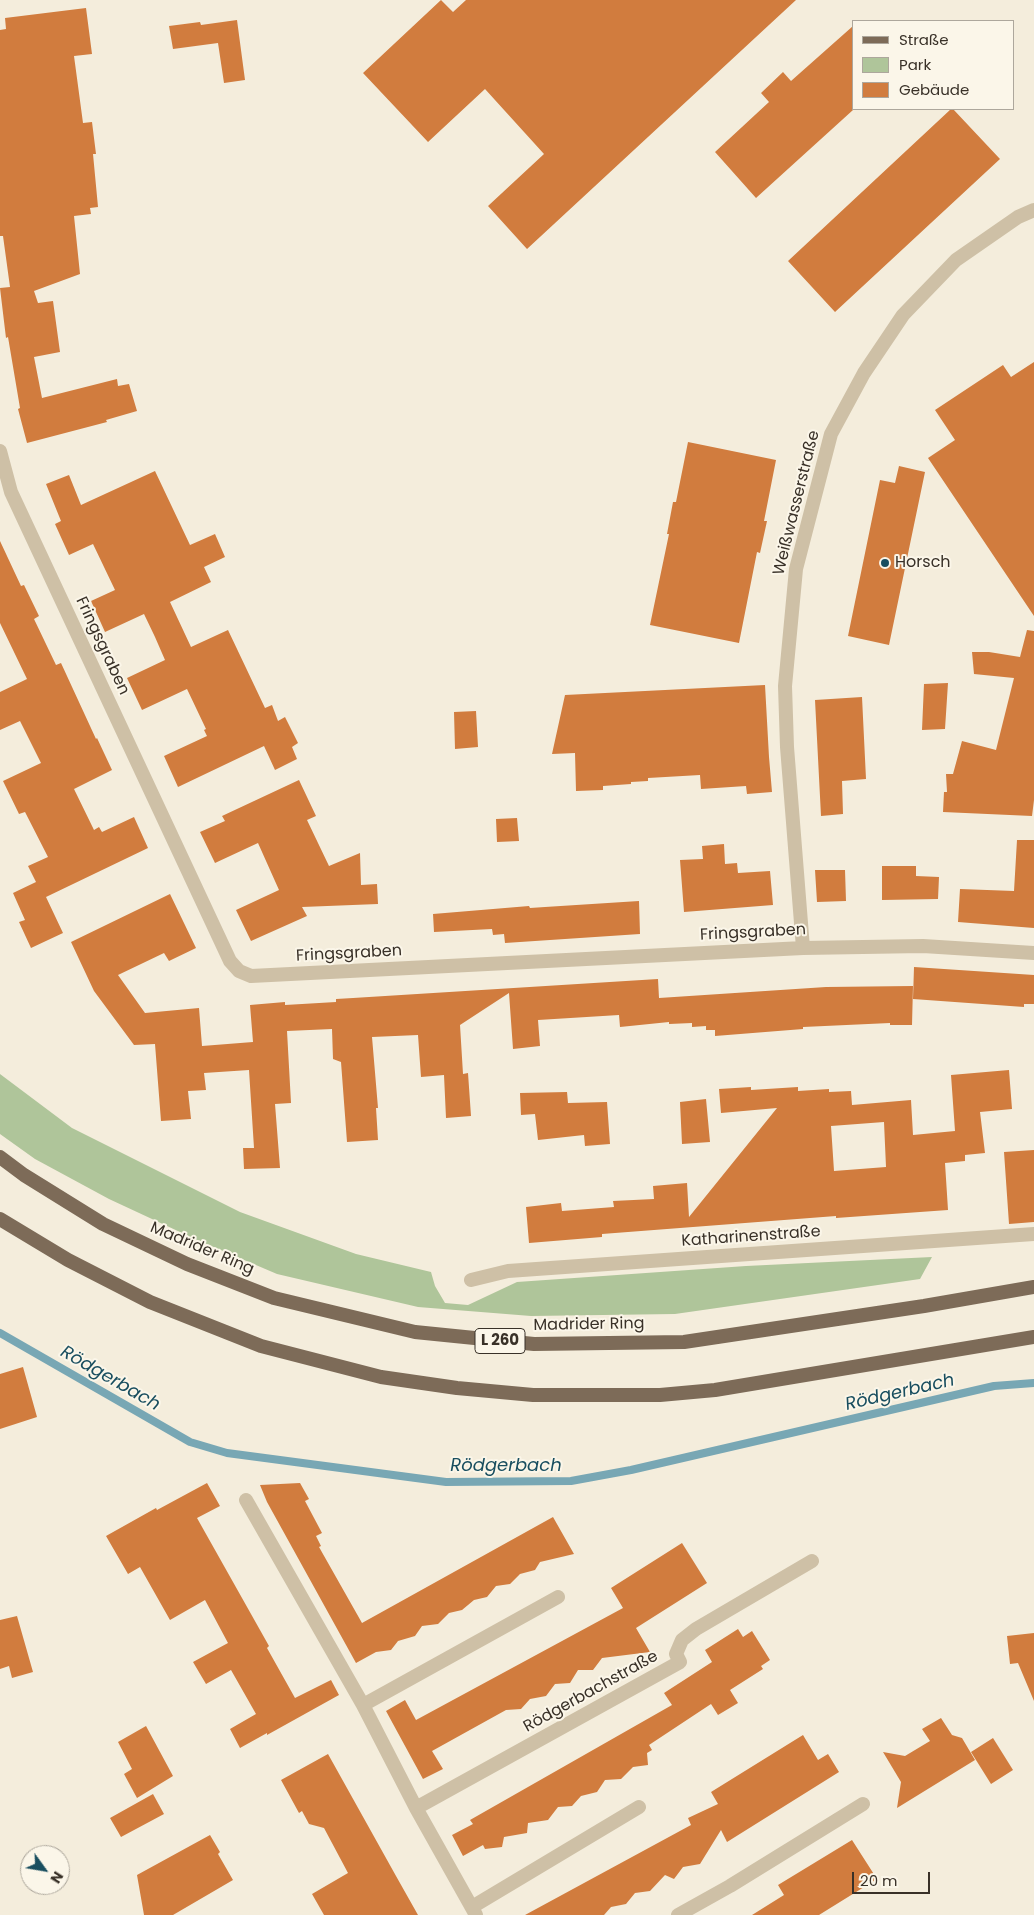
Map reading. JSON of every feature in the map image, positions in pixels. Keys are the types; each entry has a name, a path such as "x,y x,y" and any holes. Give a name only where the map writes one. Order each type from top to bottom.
{"main road":[{"name":"Madrider Ring","path":"0,1158 103,1224 187,1264 274,1298 414,1332 534,1344 684,1342 924,1306 1034,1287"},
{"path":"0,1219 68,1260 150,1302 261,1346 381,1377 457,1388 533,1395 642,1395 715,1390 1034,1337"}],"street":[{"name":"Weißwasserstraße","path":"803,948 787,748 785,686 796,569 831,434 864,373 903,315 956,260 1018,216 1034,210"},
{"name":"Fringsgraben","path":"0,451 15,501 230,961 239,971 251,976 261,976 803,948 923,946 1034,953"},
{"name":"Katharinenstraße","path":"471,1280 508,1271 1034,1234"},
{"path":"246,1500 363,1705 416,1808 474,1911 639,1807"},
{"name":"Rödgerbachstraße","path":"416,1808 680,1662 676,1654 682,1640 696,1629 812,1561"},
{"path":"363,1705 558,1597"},
{"path":"678,1915 730,1886 863,1804"}],"green space":[{"path":"0,1074 72,1128 240,1212 356,1254 431,1272 435,1286 445,1303 468,1305 517,1282 746,1266 932,1257 920,1279 675,1314 531,1316 418,1307 277,1274 109,1199 35,1159 0,1134"}],"building":[{"path":"441,0 453,12 466,0 796,0 527,249 488,206 544,154 485,89 428,142 363,73"},
{"path":"86,8 92,54 74,56 83,123 92,122 96,154 93,154 98,207 90,208 91,214 74,216 80,274 34,291 38,303 53,301 60,352 34,357 42,398 117,379 118,386 129,384 137,411 106,420 107,422 27,443 18,409 20,408 8,337 6,338 0,288 10,287 3,236 0,236 0,30 6,29 5,18"},
{"path":"237,20 245,80 224,83 218,43 173,49 169,26 200,22 201,25"},
{"path":"852,27 853,110 756,198 715,152 769,102 761,93 783,72 791,81"},
{"path":"950,110 954,110 1000,159 835,312 788,261"},
{"path":"1034,362 1034,616 928,458 955,440 935,410 1003,365 1011,377"},
{"path":"688,442 776,460 764,521 767,521 760,553 757,552 739,643 650,625 669,534 667,534 673,502 676,502"},
{"name":"Horsch","path":"899,466 925,472 889,645 848,636 880,480 895,483"},
{"path":"155,471 190,545 215,534 225,557 204,567 211,582 170,602 191,647 228,630 265,708 272,705 278,721 285,717 298,743 292,747 297,759 275,770 264,746 178,787 164,756 207,736 204,730 206,729 187,689 142,710 127,678 165,660 155,637 144,614 105,632 91,601 115,590 93,544 69,555 55,524 61,521 46,484 69,475 81,505"},
{"path":"0,541 21,586 24,585 39,616 34,619 56,665 61,663 112,770 74,789 94,830 99,827 102,832 134,817 148,848 46,897 63,933 31,948 19,922 25,920 13,893 36,882 28,866 48,857 25,812 19,814 3,781 41,763 20,721 0,730 0,692 27,679 0,623"},
{"path":"1027,630 1034,631 1034,800 1032,816 943,812 944,792 947,792 946,774 953,774 962,741 996,750 1014,678 974,674 972,652 989,652 1020,657"},
{"path":"948,683 945,729 922,730 924,684"},
{"path":"765,685 772,792 747,794 746,786 701,789 700,775 648,778 648,781 603,786 603,790 576,791 575,753 552,754 565,695"},
{"path":"862,697 866,779 842,781 843,814 821,816 815,700"},
{"path":"476,711 478,747 455,749 454,712"},
{"path":"299,780 316,816 307,820 329,866 360,853 361,885 377,884 378,904 302,907 307,916 251,941 236,910 279,890 258,843 215,863 200,832 225,821 222,816"},
{"path":"517,818 519,841 497,842 496,819"},
{"path":"1017,840 1034,840 1034,928 958,922 960,889 1014,891"},
{"path":"724,844 725,864 737,863 738,873 770,871 773,905 684,912 680,860 703,859 702,846"},
{"path":"882,866 916,866 916,876 939,877 938,899 882,900"},
{"path":"815,870 845,870 846,901 817,902"},
{"path":"170,894 196,948 169,961 164,953 118,975 145,1013 199,1008 202,1046 253,1042 250,1005 285,1002 285,1005 336,1002 336,999 658,979 659,998 826,987 913,986 912,1025 890,1025 890,1023 803,1027 803,1029 715,1036 715,1030 706,1030 706,1026 692,1027 692,1023 669,1024 669,1022 620,1027 619,1015 538,1020 540,1046 513,1049 509,993 460,1025 463,1074 468,1073 471,1116 446,1118 444,1075 421,1077 418,1035 372,1037 378,1108 376,1108 378,1140 347,1142 341,1062 333,1059 332,1029 287,1031 291,1103 275,1104 280,1168 244,1169 243,1148 254,1148 249,1070 204,1073 206,1090 188,1091 191,1119 161,1121 155,1044 134,1045 94,991 71,942"},
{"path":"639,901 640,934 505,943 504,934 493,935 492,929 434,932 433,914 529,906 530,908"},
{"path":"914,967 1034,975 1034,1004 1024,1004 1024,1007 913,999"},
{"path":"1009,1070 1012,1109 980,1112 985,1153 965,1155 965,1161 945,1163 948,1210 836,1218 836,1216 602,1234 602,1237 529,1243 526,1207 561,1203 562,1211 614,1207 613,1201 654,1199 653,1186 687,1183 689,1217 777,1108 721,1113 719,1089 751,1087 751,1090 798,1087 798,1091 829,1089 829,1092 851,1091 852,1105 911,1100 913,1135 955,1131 951,1075","holes":["884,1122 886,1167 834,1171 831,1126"]},
{"path":"567,1092 568,1103 607,1102 610,1144 585,1146 584,1135 538,1140 535,1114 521,1115 520,1093"},
{"path":"706,1099 710,1142 682,1144 680,1102"},
{"path":"1034,1150 1034,1222 1009,1224 1004,1152"},
{"path":"23,1367 37,1417 0,1429 0,1374"},
{"path":"207,1483 220,1506 197,1518 269,1646 267,1648 295,1698 331,1680 339,1695 240,1748 230,1729 256,1714 231,1670 206,1684 193,1662 228,1643 205,1600 170,1620 140,1567 128,1574 106,1536 156,1508 157,1510"},
{"path":"300,1483 309,1499 305,1501 322,1533 316,1536 321,1546 319,1547 362,1623 553,1517 574,1554 540,1562 535,1570 520,1574 510,1584 496,1586 487,1597 474,1600 462,1610 449,1613 438,1624 422,1626 415,1636 398,1641 391,1650 376,1652 356,1663 267,1502 260,1485"},
{"path":"682,1543 707,1583 636,1628 650,1652 602,1658 593,1670 578,1670 570,1683 555,1684 546,1696 530,1699 521,1709 506,1710 432,1751 443,1769 423,1779 386,1711 405,1700 416,1720 623,1608 611,1588"},
{"path":"17,1616 33,1672 12,1678 9,1666 0,1669 0,1620"},
{"path":"738,1629 743,1637 752,1631 770,1660 761,1666 763,1669 730,1690 738,1703 718,1715 711,1704 649,1745 652,1750 647,1753 648,1765 633,1767 621,1779 605,1780 597,1792 581,1796 572,1806 558,1807 548,1820 528,1823 527,1833 504,1837 502,1847 485,1849 483,1845 463,1856 452,1835 473,1824 470,1820 672,1705 664,1693 712,1662 705,1650"},
{"path":"1034,1633 1034,1701 1018,1663 1010,1664 1007,1636"},
{"path":"941,1718 952,1735 962,1738 975,1760 897,1808 901,1782 883,1752 905,1756 930,1741 922,1729"},
{"path":"146,1726 173,1776 137,1798 124,1774 132,1769 118,1742"},
{"path":"803,1735 818,1760 828,1754 839,1772 727,1842 721,1830 700,1864 683,1867 674,1879 665,1875 650,1891 635,1893 626,1904 611,1907 604,1915 525,1915 691,1825 688,1818 718,1804 711,1792"},
{"path":"993,1738 1013,1770 991,1784 971,1752"},
{"path":"328,1754 418,1915 324,1915 312,1894 348,1873 324,1828 309,1824 302,1811 299,1813 281,1780"},
{"path":"153,1794 164,1814 121,1837 110,1818"},
{"path":"210,1835 220,1852 218,1854 233,1880 173,1915 144,1915 137,1875"},
{"path":"852,1840 877,1879 819,1915 752,1915 784,1895 778,1885"}],"waterway":[{"name":"Rödgerbach","path":"0,1333 190,1442 227,1453 446,1482 571,1481 631,1470 994,1386 1034,1383"}],"place":[{"name":"Horsch","path":"885,563"}]}
